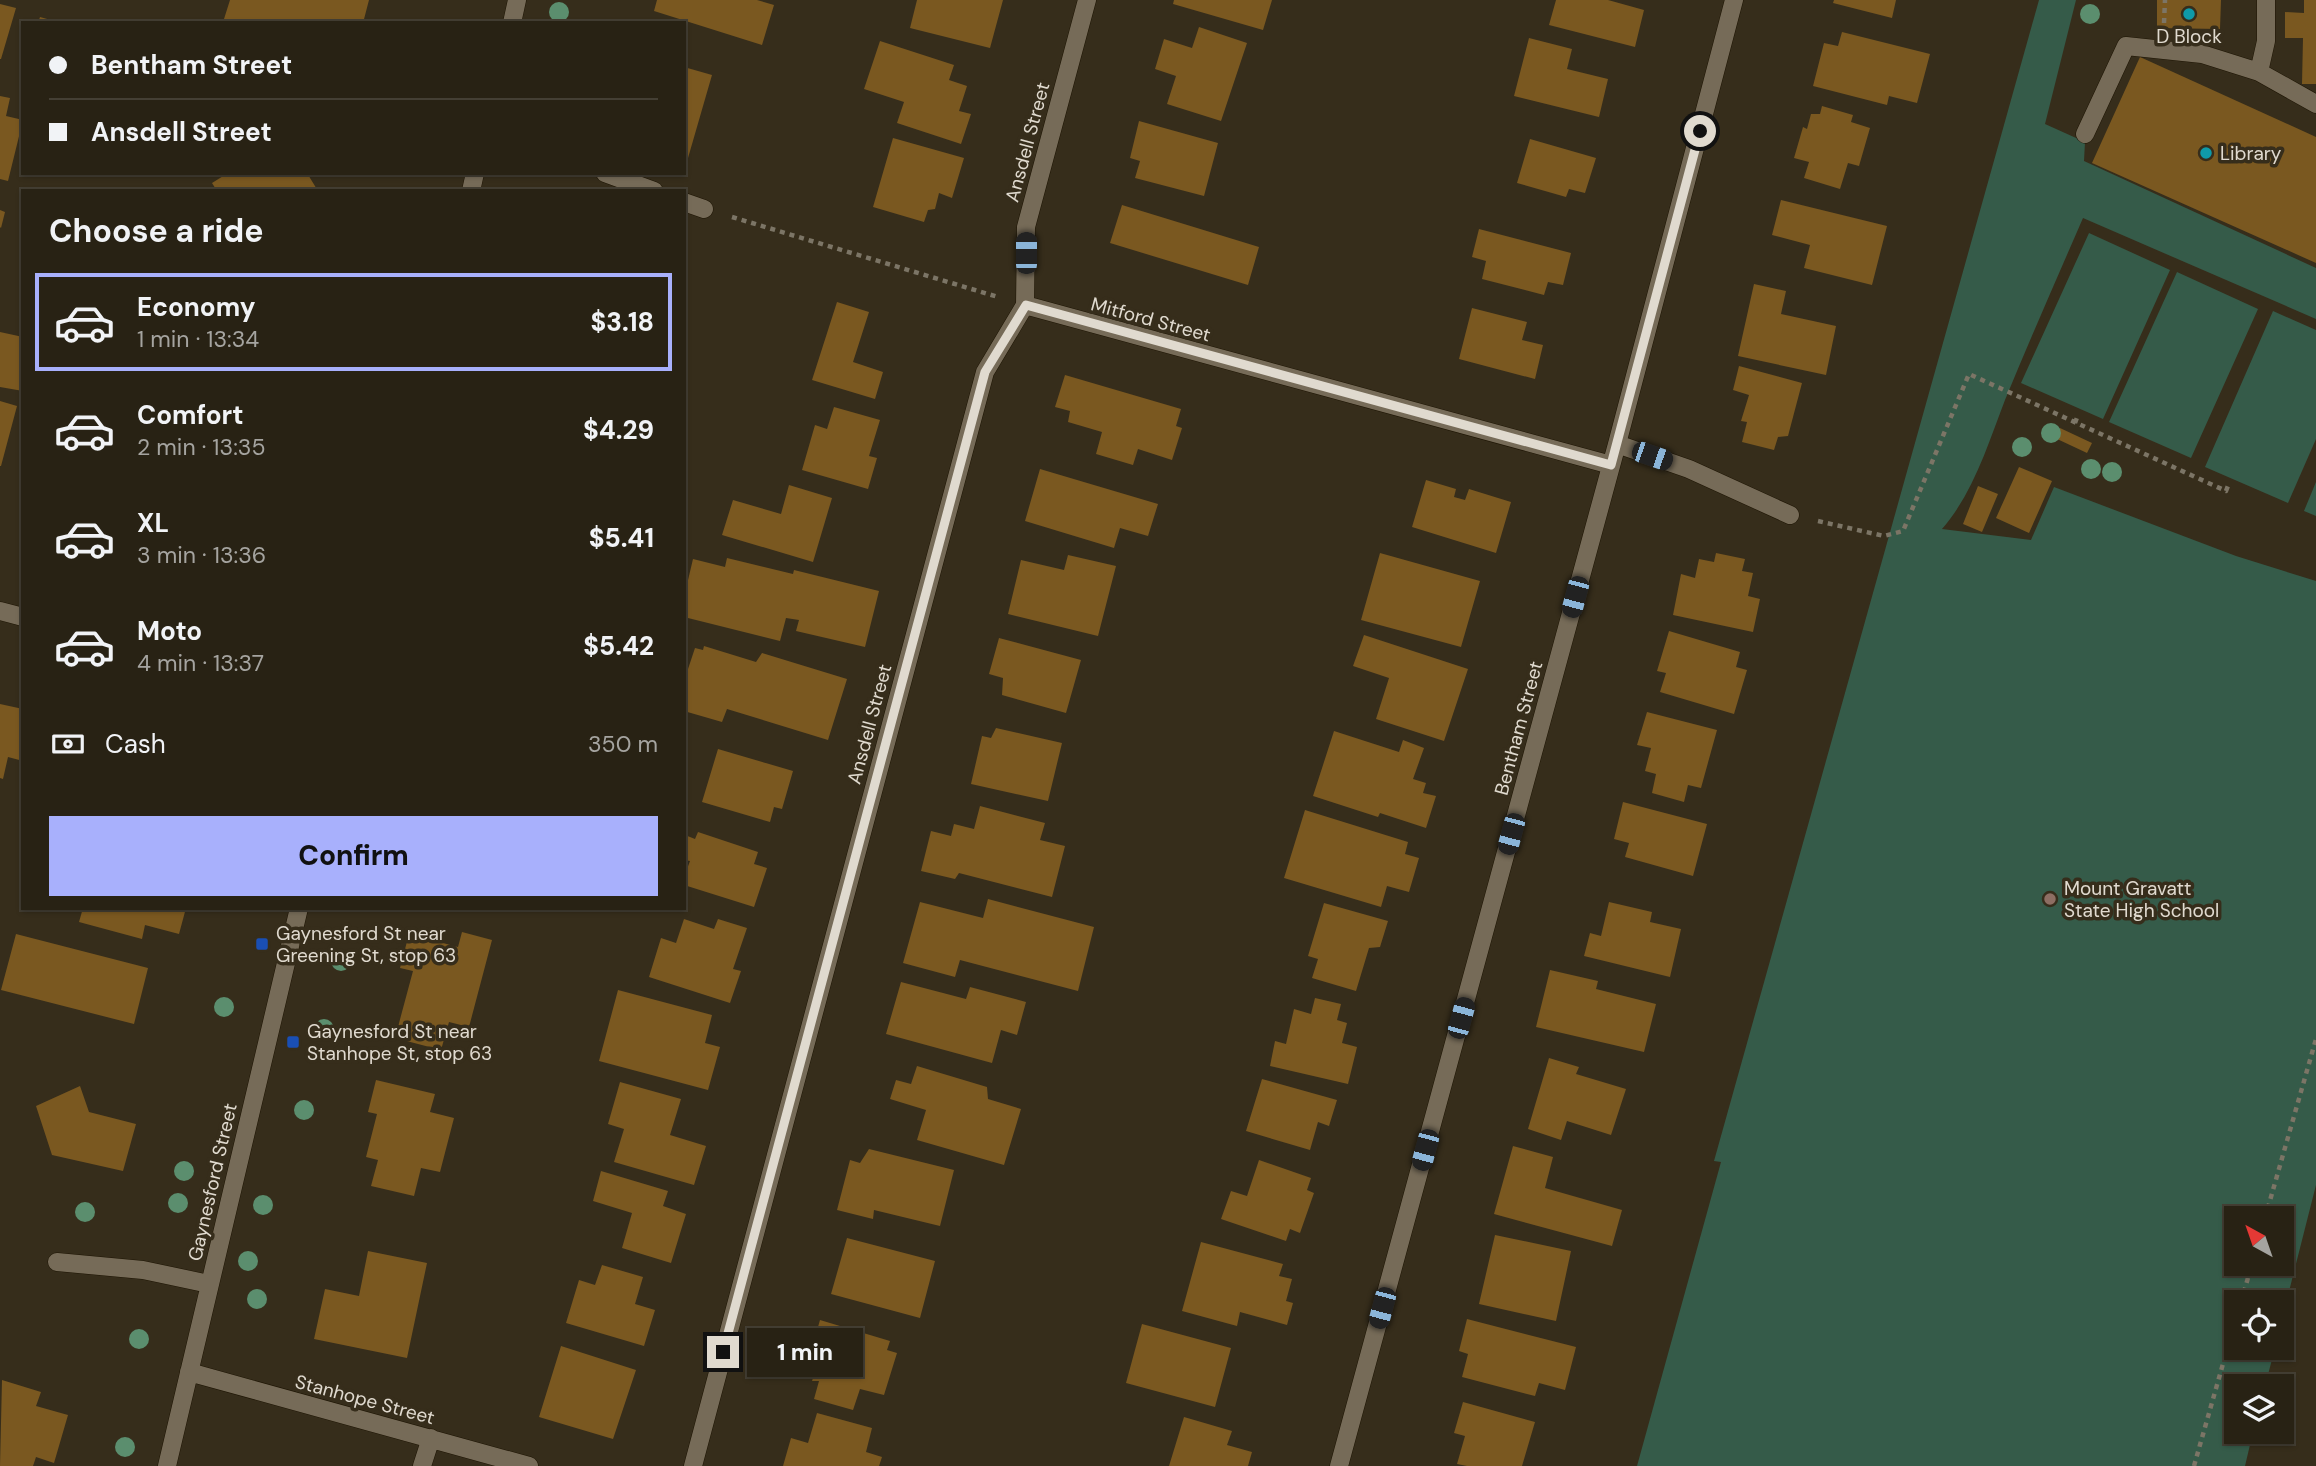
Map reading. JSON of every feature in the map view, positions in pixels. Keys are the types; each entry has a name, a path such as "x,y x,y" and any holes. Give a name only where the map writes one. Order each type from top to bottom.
{"street":[{"path":"512,21 517,0"},
{"name":"Ansdell Street","path":"693,1466 985,372 1026,305 1026,227 1087,0"},
{"name":"Bentham Street","path":"1339,1466 1617,444 1734,0"},
{"path":"2259,72 2266,41 2266,0"},
{"path":"2085,134 2126,47 2202,54 2259,72 2316,104"},
{"path":"610,175 649,189"},
{"path":"686,203 704,209"},
{"name":"Mitford Street","path":"1026,305 1611,465"},
{"path":"1617,444 1689,469 1790,515"},
{"path":"0,611 21,616"},
{"name":"Gaynesford Street","path":"167,1466 299,910"},
{"path":"57,1262 143,1270 209,1284"},
{"name":"Stanhope Street","path":"190,1372 529,1466"},
{"path":"422,1466 430,1438"}],"path":[{"path":"2164,28 2165,0"},
{"path":"704,209 1026,305"},
{"path":"1790,515 1884,537 1903,531 1969,374 2226,491 2229,483"},
{"path":"2075,423 2078,415"},
{"path":"2268,1206 2316,1039"},
{"path":"2194,1466 2224,1360"}],"green space":[{"name":"Mount Gravatt State High School","path":"2039,0 2076,0 2045,124 2085,142 2084,161 2316,268 2316,319 2083,218 2014,377 1972,484 1942,529 2031,540 2054,487 2236,556 2316,581 2316,1185 2294,1272 2294,1206 2224,1206 2224,1276 2293,1276 2289,1290 2224,1290 2224,1360 2272,1360 2268,1374 2224,1374 2224,1444 2250,1444 2245,1466 1637,1466 1721,1162 1714,1161"},
{"path":"2089,233 2170,270 2103,419 2021,383"},
{"path":"2177,272 2258,309 2191,458 2109,422"},
{"path":"2273,311 2316,330 2316,439 2288,503 2205,467"},
{"path":"2316,482 2316,516 2304,511"}],"building":[{"path":"230,0 369,0 364,21 224,19"},
{"path":"657,0 757,0 774,5 762,45 654,11"},
{"path":"917,0 1003,0 990,48 910,28"},
{"path":"1174,0 1272,0 1263,30 1173,4"},
{"path":"1556,0 1608,0 1644,10 1635,47 1549,25"},
{"path":"1834,0 1896,0 1892,18 1833,3"},
{"name":"D Block","path":"2157,0 2221,0 2220,29 2157,28"},
{"path":"2304,0 2316,0 2316,84 2302,84 2303,38 2285,38 2285,12 2304,13"},
{"path":"0,4 16,8 1,59 0,59"},
{"path":"40,17 54,21 39,21"},
{"path":"1199,27 1247,43 1221,121 1167,104 1176,76 1155,69 1164,39 1192,48"},
{"path":"1842,32 1930,54 1917,103 1889,96 1887,105 1813,86 1824,43 1838,46"},
{"path":"1529,38 1572,49 1567,69 1608,79 1599,117 1514,96"},
{"path":"880,41 954,65 949,80 967,86 959,111 971,114 961,144 897,123 904,102 864,89"},
{"name":"Library","path":"2140,57 2316,137 2316,263 2092,163"},
{"path":"686,68 712,75 686,158"},
{"path":"0,96 10,98 6,116 21,120 21,128 8,181 0,179"},
{"path":"1822,106 1853,115 1851,122 1870,128 1859,166 1848,163 1840,189 1804,178 1809,162 1794,158 1803,127 1807,129 1811,114 1820,114"},
{"path":"1139,121 1218,143 1204,196 1135,178 1140,161 1130,158"},
{"path":"893,138 964,158 952,198 939,193 935,209 928,210 924,222 873,207"},
{"path":"1530,139 1596,158 1585,193 1569,189 1566,197 1517,183"},
{"path":"225,175 308,175 317,189 216,189 212,183"},
{"path":"1781,200 1887,226 1872,285 1804,268 1810,245 1772,235"},
{"path":"1122,205 1259,247 1248,285 1110,243"},
{"path":"0,210 5,212 1,228 0,227"},
{"path":"1479,229 1571,253 1563,285 1548,282 1544,295 1482,279 1486,261 1472,257"},
{"path":"1754,284 1786,291 1781,314 1836,326 1826,375 1738,356"},
{"path":"837,302 869,312 853,362 883,372 875,399 812,380"},
{"path":"1472,308 1527,322 1522,340 1543,345 1535,379 1459,359"},
{"path":"0,332 21,337 21,391 0,387"},
{"path":"1739,366 1802,383 1788,436 1778,437 1774,450 1742,442 1747,422 1741,421 1749,395 1733,390"},
{"path":"1065,375 1181,409 1176,426 1182,428 1172,460 1138,449 1133,465 1096,454 1102,432 1068,422 1070,411 1055,407"},
{"path":"0,401 17,406 1,466 0,466"},
{"path":"834,407 880,420 869,456 877,458 868,489 802,470 815,425 827,429"},
{"path":"2060,428 2092,443 2087,453 2055,438"},
{"path":"2019,467 2052,481 2029,533 1996,518"},
{"path":"1040,469 1158,504 1148,536 1120,528 1114,548 1025,521"},
{"path":"1426,480 1456,489 1454,497 1465,500 1469,489 1511,502 1496,553 1412,527"},
{"path":"789,485 832,498 813,562 722,535 733,500 781,514"},
{"path":"1978,486 1998,494 1982,532 1963,524"},
{"path":"1380,553 1480,581 1461,647 1361,620"},
{"path":"1716,553 1745,559 1742,571 1753,573 1748,596 1760,599 1753,632 1673,615 1681,574 1695,578 1699,559 1714,562"},
{"path":"1068,555 1116,566 1098,636 1008,614 1021,560 1064,570"},
{"path":"727,558 793,574 794,570 879,591 865,647 796,631 799,620 786,618 780,641 686,618 686,589 693,559 725,567"},
{"path":"1669,631 1740,652 1736,667 1747,670 1734,714 1660,692 1666,673 1657,671"},
{"path":"1364,635 1468,669 1444,741 1376,719 1389,678 1353,666"},
{"path":"999,638 1081,660 1066,713 1002,695 1003,678 989,674"},
{"path":"704,646 756,662 762,653 847,679 828,740 727,709 722,722 686,712 686,675 695,648 703,650"},
{"path":"0,704 21,709 21,760 8,757 3,779 0,778"},
{"path":"1647,712 1717,730 1701,788 1688,785 1684,802 1652,793 1656,774 1645,771 1651,748 1637,745"},
{"path":"996,728 1062,743 1048,801 971,784 982,736 991,738"},
{"path":"1334,731 1399,752 1403,740 1424,748 1413,779 1426,783 1423,793 1436,796 1426,828 1380,813 1378,817 1313,796"},
{"path":"718,749 793,771 782,809 774,807 770,822 702,802"},
{"path":"1623,802 1707,824 1693,876 1625,857 1629,843 1614,839"},
{"path":"980,806 1045,823 1040,840 1065,846 1052,897 959,873 955,879 921,871 931,831 951,836 954,824 974,829"},
{"path":"1305,810 1408,842 1405,854 1419,858 1409,892 1387,886 1381,907 1284,878"},
{"path":"698,832 758,852 754,864 767,868 754,907 686,886 686,872 690,861 686,860 686,835 695,839"},
{"path":"988,899 1094,927 1078,991 960,960 955,977 903,963 920,902 983,918"},
{"path":"1609,902 1652,912 1650,922 1681,929 1670,977 1584,956 1590,933 1601,936"},
{"path":"1324,903 1388,921 1380,947 1369,948 1356,991 1312,978 1318,959 1308,956"},
{"path":"82,910 185,910 179,934 145,925 142,939 79,922"},
{"path":"684,919 714,929 718,919 747,928 733,969 741,971 730,1003 649,977 661,938 676,943"},
{"path":"462,932 492,940 469,1027 449,1022 441,1050 395,1038 413,971 400,968 409,934 458,947"},
{"path":"16,934 148,968 134,1024 1,990"},
{"path":"1550,970 1598,981 1596,989 1656,1004 1644,1052 1536,1027"},
{"path":"901,982 966,999 970,987 1026,1002 1017,1035 1001,1030 992,1063 886,1034"},
{"path":"618,990 712,1015 705,1043 720,1047 708,1090 599,1061"},
{"path":"1315,998 1341,1004 1337,1020 1347,1023 1342,1043 1357,1047 1348,1084 1270,1066 1275,1041 1286,1044 1294,1009 1311,1014"},
{"path":"1549,1058 1579,1067 1576,1074 1626,1089 1611,1135 1567,1121 1561,1140 1528,1129"},
{"path":"917,1066 987,1087 988,1099 1021,1109 1004,1165 917,1140 926,1110 890,1099 896,1080 911,1084"},
{"path":"1262,1079 1337,1100 1329,1126 1318,1122 1310,1150 1246,1131"},
{"path":"376,1080 435,1094 430,1112 454,1118 440,1172 421,1168 414,1196 371,1186 378,1160 366,1157 377,1114 368,1112"},
{"path":"620,1082 681,1099 670,1135 706,1146 694,1185 614,1162 624,1129 608,1124"},
{"path":"80,1086 89,1112 136,1124 123,1171 52,1155 36,1106"},
{"path":"1513,1146 1553,1157 1545,1188 1622,1210 1612,1246 1494,1214"},
{"path":"869,1149 954,1170 940,1226 874,1210 873,1219 837,1210 850,1160 860,1163"},
{"path":"1259,1160 1311,1178 1307,1190 1314,1193 1300,1233 1290,1229 1286,1241 1221,1219 1231,1191 1247,1196"},
{"path":"601,1171 668,1191 663,1206 686,1214 671,1263 622,1248 632,1213 593,1201"},
{"path":"1495,1235 1571,1251 1556,1321 1479,1304"},
{"path":"847,1238 935,1261 920,1318 831,1294"},
{"path":"1201,1242 1283,1264 1279,1276 1292,1279 1286,1301 1293,1303 1287,1325 1240,1312 1237,1326 1182,1311"},
{"path":"368,1251 427,1263 407,1358 314,1339 325,1289 359,1296"},
{"path":"602,1265 643,1277 635,1304 655,1310 644,1346 566,1323 579,1280 595,1285"},
{"path":"1467,1319 1576,1347 1565,1390 1539,1383 1535,1396 1462,1377 1468,1354 1459,1351"},
{"path":"820,1320 890,1341 887,1350 897,1353 884,1395 860,1389 853,1410 814,1399 819,1381 812,1381 821,1354 811,1351"},
{"path":"1142,1324 1231,1348 1215,1407 1126,1383"},
{"path":"561,1346 636,1370 613,1439 539,1417"},
{"path":"2,1380 41,1392 36,1406 68,1415 54,1463 36,1457 33,1466 0,1466"},
{"path":"1463,1402 1535,1422 1522,1466 1457,1464 1465,1436 1454,1433"},
{"path":"817,1413 872,1428 866,1452 882,1457 879,1466 783,1466 791,1438 808,1443"},
{"path":"1184,1417 1232,1431 1227,1445 1252,1452 1248,1466 1169,1466"}],"place":[{"name":"D Block","path":"2189,14"},
{"name":"Library","path":"2206,153"},
{"name":"Mount Gravatt State High School","path":"2050,899"},
{"name":"Gaynesford St near Greening St, stop 63","path":"262,944"},
{"name":"Gaynesford St near Stanhope St, stop 63","path":"293,1042"}],"route":[{"path":"723,1352 985,372 1026,305 1611,465 1700,131"}]}
